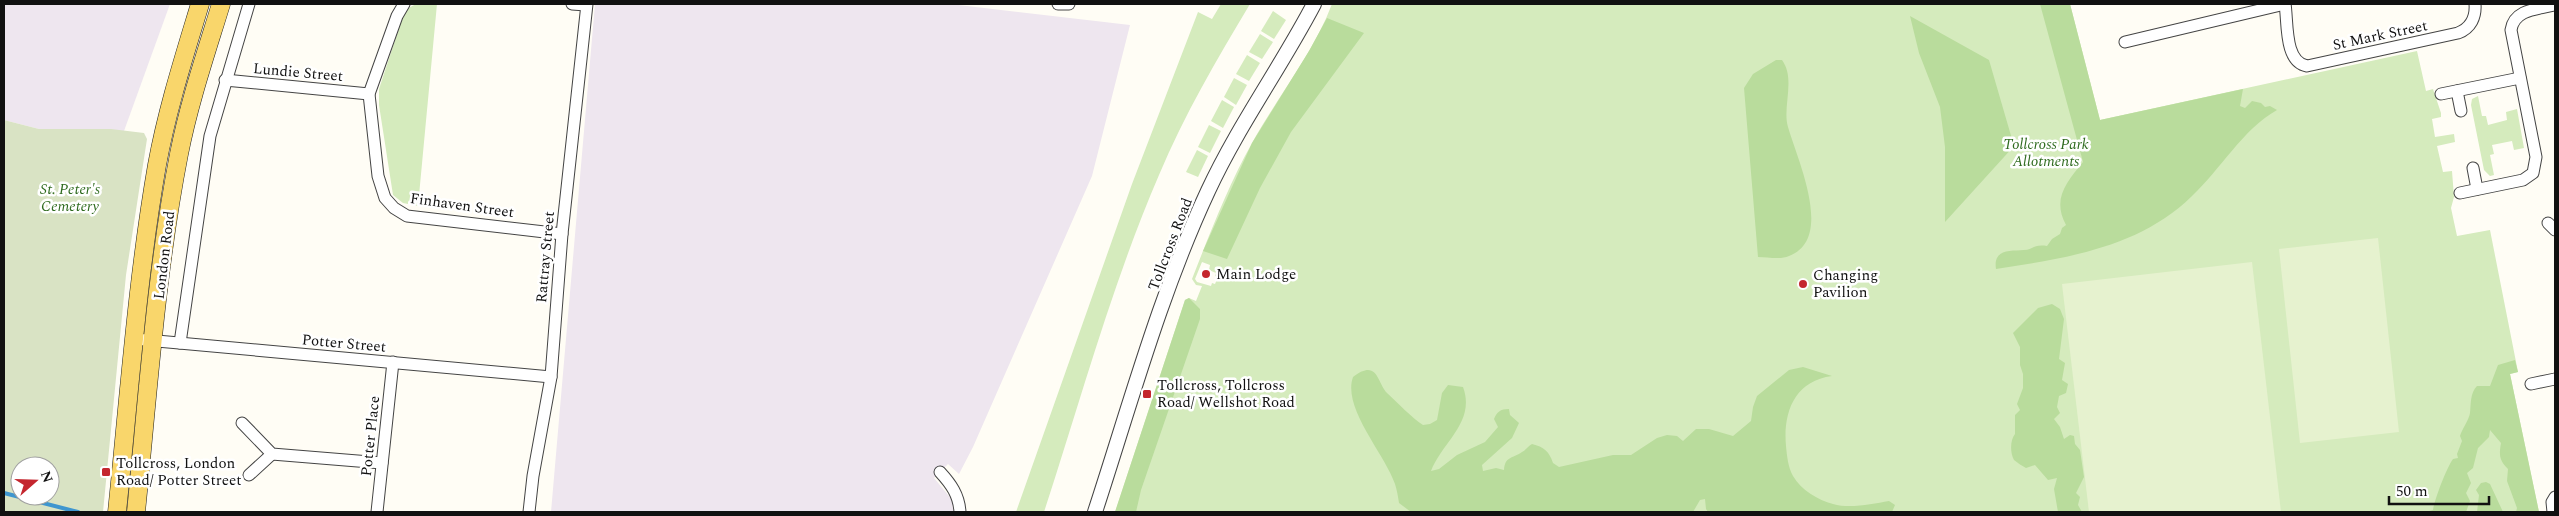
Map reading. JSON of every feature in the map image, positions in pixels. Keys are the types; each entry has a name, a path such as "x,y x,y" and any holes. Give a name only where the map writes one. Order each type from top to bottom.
{"main road":[{"name":"London Road","path":"117,512 144,250 158,164 171,104 200,4"},
{"name":"London Road","path":"136,512 165,238 179,153 221,4"}],"street":[{"path":"180,343 210,136 248,4"},
{"name":"Finhaven Street","path":"404,4 397,16 369,94 378,176 385,198 394,208 407,216 562,234"},
{"path":"572,4 587,4"},
{"name":"Rattray Street","path":"529,512 533,476 551,377 562,234 587,4"},
{"path":"1058,4 1069,4"},
{"name":"Tollcross Road","path":"1095,512 1171,284 1197,217 1236,137 1314,4"},
{"path":"2125,42 2285,4"},
{"name":"St Mark Street","path":"2285,4 2291,50 2296,61 2304,66 2458,33 2469,26 2474,18 2475,4"},
{"path":"2460,193 2523,180 2531,176 2536,168 2536,157 2511,30 2516,17 2526,11 2555,5"},
{"path":"2441,94 2520,78"},
{"name":"Lundie Street","path":"225,80 369,94"},
{"path":"2457,91 2461,111"},
{"path":"2473,168 2477,190"},
{"name":"Potter Street","path":"135,339 551,377"},
{"name":"Potter Place","path":"377,512 393,362"},
{"path":"2531,384 2555,379"},
{"path":"242,423 272,454 382,463"},
{"path":"249,475 272,454"},
{"path":"940,472 953,487 960,504 960,512"}],"shaded area":[{"path":"4,4 170,4 124,131 39,129 4,120"},
{"path":"595,4 950,4 1130,25 1092,176 973,447 959,474 948,464 934,478 954,502 955,509 953,512 551,512"}],"green space":[{"path":"416,4 437,4 418,206 403,203 393,195 379,105 379,89 405,10"},
{"path":"1221,4 1250,4 1190,109 1142,216 1098,342 1044,512 1016,512 1132,184 1198,12 1212,19"},
{"name":"Tollcross Park Allotments","path":"1332,4 2070,4 2100,120 2417,51 2426,91 2433,89 2441,113 2441,117 2432,119 2435,137 2454,134 2455,142 2437,146 2443,172 2452,171 2454,197 2451,208 2457,236 2490,230 2518,372 2510,374 2539,512 1115,512 1185,300 1189,298 1196,301 1202,286 1196,285 1192,279 1220,210 1252,143 1305,58","holes":["1202,262 1210,265 1209,270 1216,273 1215,276 1218,277 1215,284 1212,283 1211,286 1197,282 1195,279"]},
{"path":"2040,4 2070,4 2100,120 2243,89 2240,106 2245,108 2252,101 2277,110 2264,118 2242,139 2192,196 2171,214 2149,228 2125,239 2075,255 1996,269 1997,258 2000,254 2047,246 2052,239 2060,234 2062,228 2066,225 2060,207 2063,192 2066,184 2083,162"},
{"path":"1273,11 1286,20 1274,39 1261,31"},
{"path":"1910,16 1989,60 2014,146 1945,222 1945,147 1940,107 1919,53"},
{"path":"1327,18 1364,33 1291,132 1260,188 1227,259 1203,251 1252,143 1309,51"},
{"path":"1260,34 1273,42 1262,59 1249,52"},
{"path":"1247,55 1260,63 1249,81 1236,74"},
{"path":"1776,60 1782,60 1788,76 1786,111 1788,127 1804,177 1811,216 1810,233 1803,247 1789,256 1778,258 1758,257 1744,88 1753,74"},
{"path":"1234,78 1247,85 1236,105 1224,97"},
{"path":"2478,96 2482,116 2486,116 2488,125 2507,120 2506,112 2517,109 2524,148 2514,150 2512,141 2492,145 2494,154 2490,155 2494,175 2490,176 2484,170 2471,105 2472,99"},
{"path":"1222,100 1234,107 1223,128 1211,121"},
{"name":"St. Peter's Cemetery","path":"4,120 39,129 111,129 144,133 147,139 126,275 103,512 4,512"},
{"path":"1209,125 1221,131 1210,153 1198,147"},
{"path":"1197,150 1208,156 1198,177 1186,172"},
{"path":"2378,238 2399,432 2300,443 2279,249"},
{"path":"2252,262 2281,512 2089,512 2062,284"},
{"path":"1189,298 1200,309 1200,319 1141,490 1136,512 1115,512 1185,300"},
{"path":"2052,304 2060,309 2064,319 2059,359 2065,363 2062,380 2068,384 2066,393 2059,396 2057,407 2060,413 2054,419 2060,427 2064,439 2070,435 2074,436 2075,444 2080,450 2084,477 2076,493 2080,497 2078,505 2082,512 2058,512 2054,489 2057,478 2048,480 2035,465 2026,468 2014,460 2011,450 2011,443 2015,434 2015,415 2020,410 2017,404 2023,388 2020,347 2013,333 2038,308"},
{"path":"2515,360 2518,372 2510,374 2539,512 2516,512 2517,508 2507,481 2508,469 2500,457 2501,443 2490,430 2489,437 2478,448 2473,468 2467,473 2471,483 2466,493 2470,501 2466,512 2425,512 2433,510 2448,469 2453,459 2458,458 2457,454 2462,441 2460,436 2469,416 2473,392 2477,386 2490,386 2498,365"},
{"path":"1803,367 1832,376 1808,384 1800,392 1789,411 1786,446 1789,465 1796,481 1805,490 1827,502 1854,506 1889,501 1895,505 1892,512 1708,512 1705,499 1700,500 1693,512 1411,512 1399,503 1390,472 1359,417 1351,389 1353,377 1367,370 1372,371 1376,374 1387,393 1423,425 1437,420 1442,393 1448,385 1463,387 1466,399 1465,411 1456,431 1431,471 1439,469 1457,455 1485,442 1498,427 1494,419 1496,414 1501,410 1509,409 1510,415 1519,423 1512,438 1482,465 1483,471 1496,468 1504,470 1507,460 1532,444 1546,450 1553,463 1559,467 1613,455 1631,455 1657,438 1667,435 1677,436 1683,441 1696,429 1709,429 1733,436 1751,421 1757,396 1789,370"},
{"path":"2486,482 2490,484 2503,512 2477,512 2479,495 2476,490 2481,483"}],"waterway":[{"path":"4,493 78,512"}],"place":[{"name":"Main Lodge","path":"1206,274"},
{"name":"Changing Pavilion","path":"1803,284"},
{"name":"Tollcross, Tollcross Road/ Wellshot Road","path":"1147,394"},
{"name":"Tollcross, London Road/ Potter Street","path":"106,472"}]}
